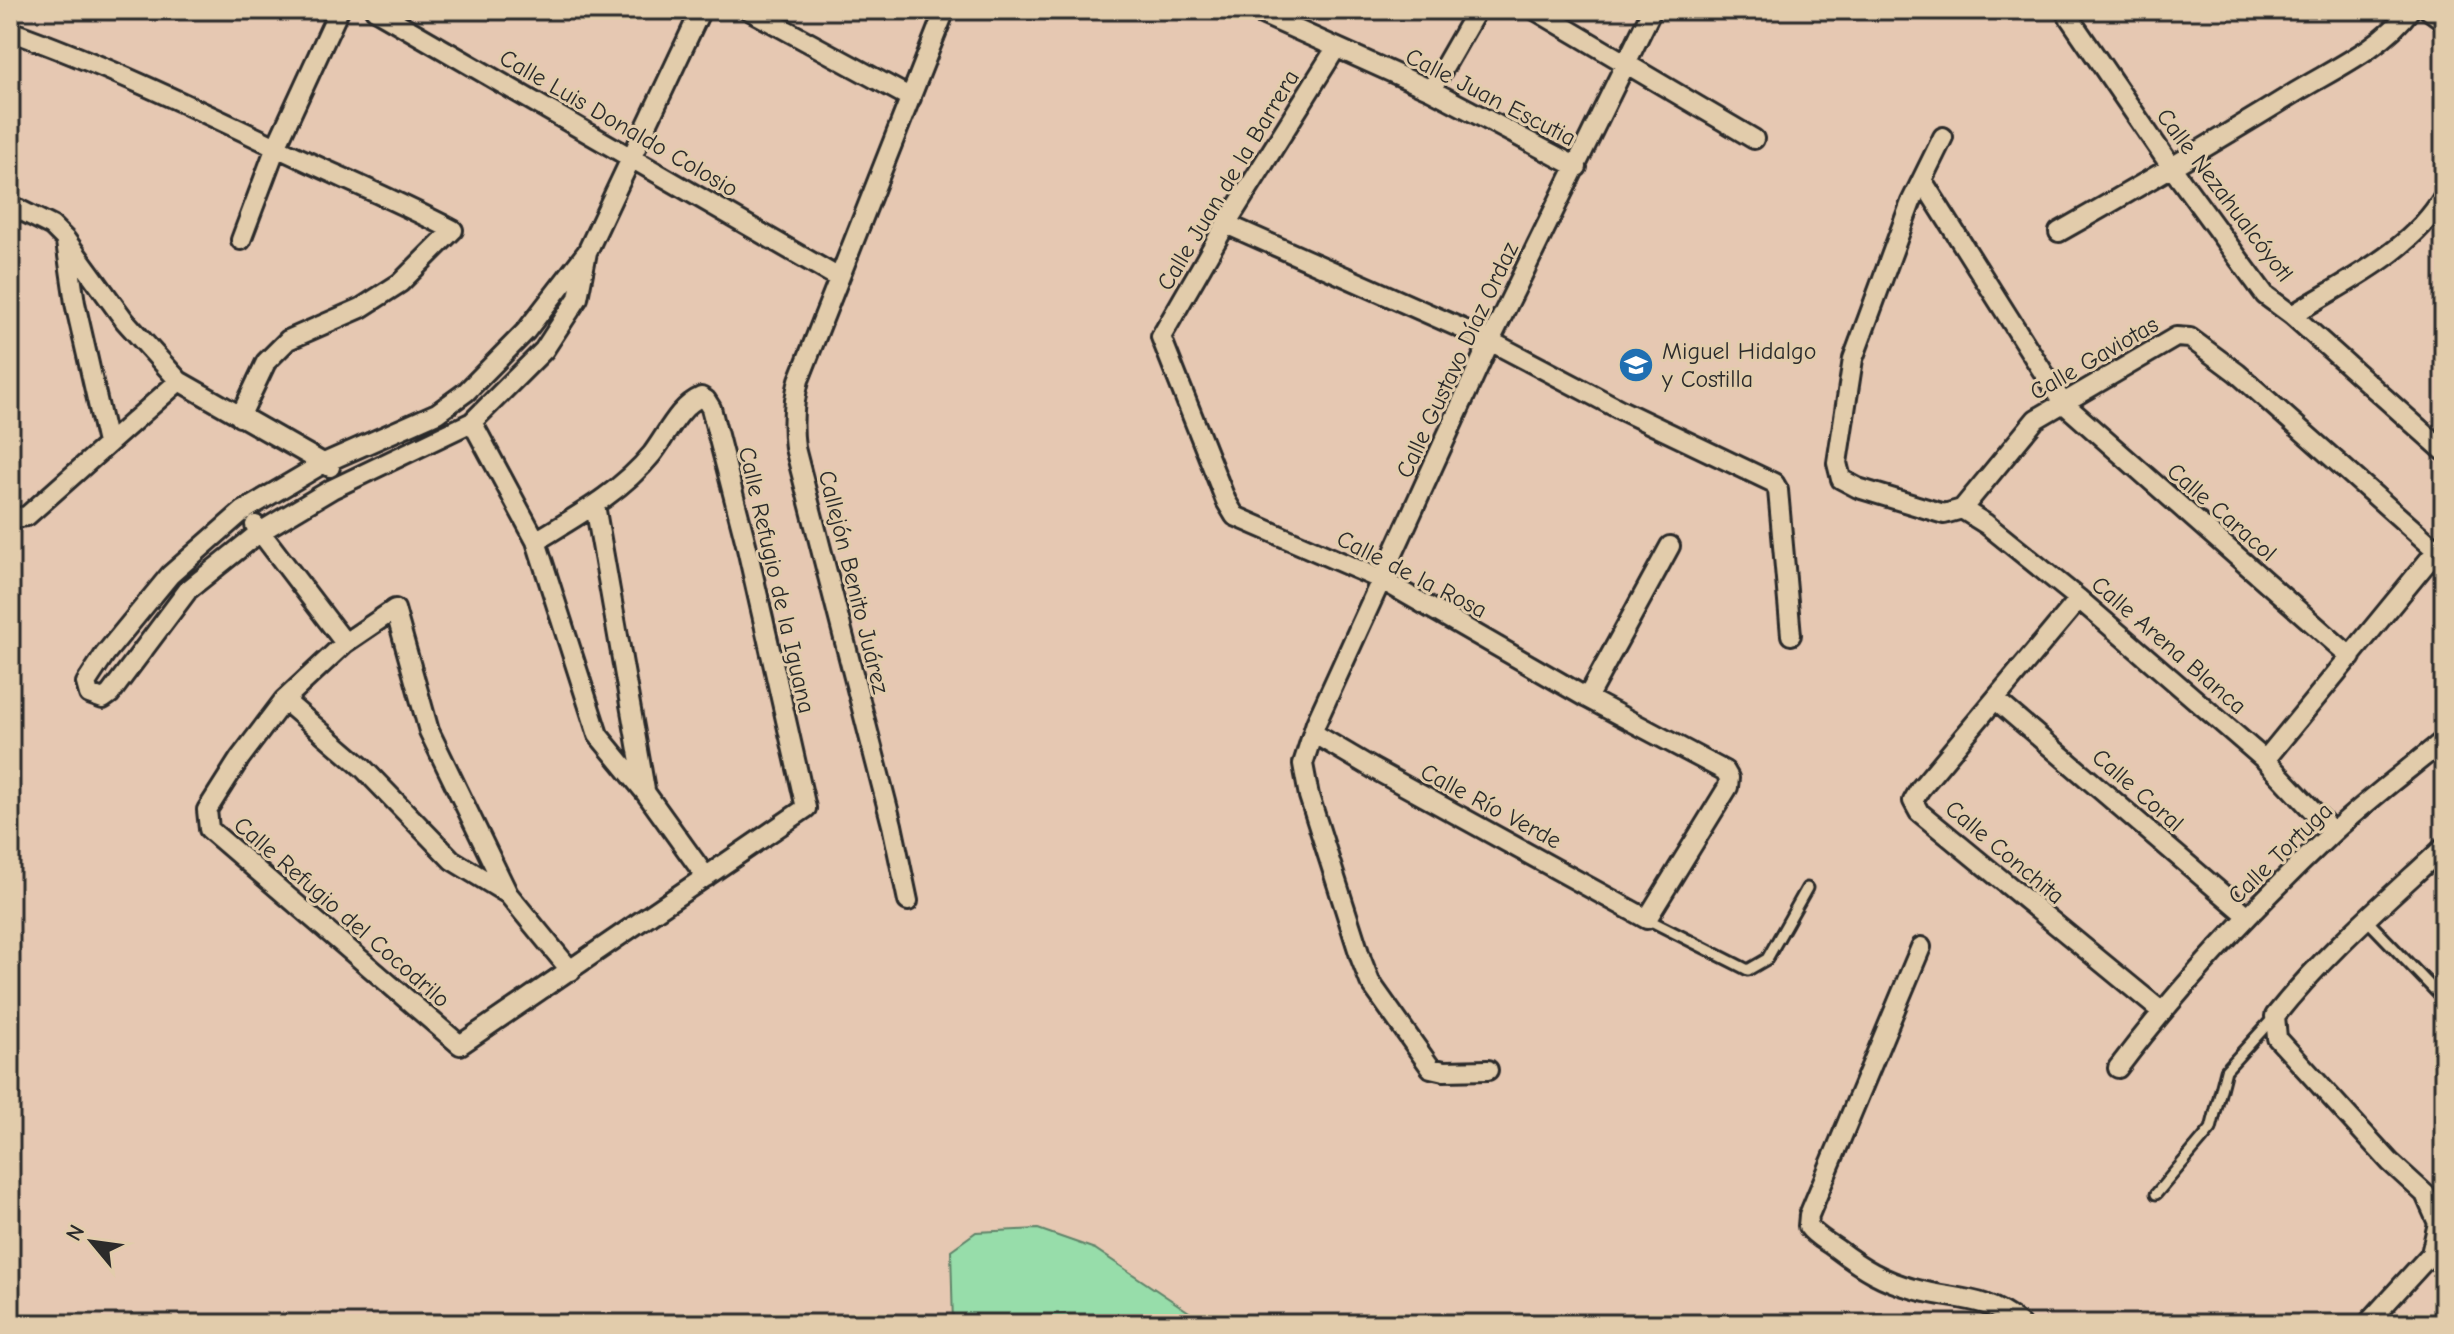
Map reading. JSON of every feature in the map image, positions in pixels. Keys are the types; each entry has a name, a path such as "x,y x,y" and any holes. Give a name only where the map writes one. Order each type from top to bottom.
{"street":[{"path":"241,240 276,147 339,10"},
{"name":"Calle Luis Donaldo Colosio","path":"375,10 839,278"},
{"path":"587,252 578,298 544,350 472,422 332,489 260,532 188,590 110,694 103,699 89,694 86,683 105,654 170,575 243,511 324,463 437,413 466,392 526,331 587,252 701,10"},
{"path":"749,10 911,98"},
{"name":"Callejón Benito Juárez","path":"908,901 892,825 795,448 792,421 799,380 945,10"},
{"name":"Calle Juan Escutia","path":"1253,10 1431,90 1577,167"},
{"path":"1431,90 1477,10"},
{"path":"1535,10 1754,139"},
{"name":"Calle Gustavo Díaz Ordaz","path":"1488,1070 1444,1071 1431,1068 1370,982 1309,796 1303,764 1313,733 1490,341 1652,10"},
{"name":"Calle Nezahualcóyotl","path":"2064,10 2172,168 2265,295 2292,315 2444,451"},
{"path":"2059,232 2172,168 2369,47 2400,23 2410,10"},
{"path":"2429,10 2444,21"},
{"path":"10,31 162,93 392,198 453,230 400,283 361,308 288,340 266,362 240,417"},
{"name":"Calle Juan de la Barrera","path":"1161,337 1226,224 1336,48"},
{"path":"1943,137 1922,180 1853,359 1837,463 1841,479 1858,488 1944,514 1962,509"},
{"name":"Calle Caracol","path":"1922,180 2062,402 2351,657"},
{"path":"2292,315 2400,247 2433,214 2444,196"},
{"path":"10,205 52,226 66,240 125,321 179,381 351,480"},
{"path":"1226,224 1490,341 1621,410 1774,483 1778,490 1791,635"},
{"path":"66,240 75,303 107,443"},
{"name":"Calle de la Rosa","path":"1161,337 1226,501 1235,516 1382,580 1587,698 1725,771 1729,778 1728,787 1647,919"},
{"name":"Calle Gaviotas","path":"1962,509 2036,419 2176,337 2190,338 2237,373 2441,550"},
{"path":"10,516 27,516 179,381"},
{"name":"Calle Refugio de la Iguana","path":"536,541 595,505 650,457 685,407 701,397 706,400 711,408 746,544 806,808 644,920"},
{"path":"472,422 536,541 598,735 645,792 706,877"},
{"path":"595,505 645,792"},
{"name":"Calle Arena Blanca","path":"1962,509 1986,524 2079,599 2265,760 2333,832"},
{"path":"243,511 345,643"},
{"path":"1587,698 1670,546"},
{"path":"2265,760 2441,550"},
{"name":"Calle Conchita","path":"2079,599 1913,801 1919,812 2161,1011"},
{"name":"Calle Refugio del Cocodrilo","path":"571,971 508,894 429,731 395,609 345,643 284,700 240,758 207,810 209,829 460,1045 571,971 644,920"},
{"name":"Calle Refugio del Cocodrilo","path":"284,700 363,768 452,860 508,894"},
{"name":"Calle Coral","path":"1996,700 2248,916"},
{"name":"Calle Río Verde","path":"1313,733 1647,919"},
{"name":"Calle Tortuga","path":"2118,1068 2161,1011 2248,916 2333,832 2444,740"},
{"path":"2367,1324 2431,1254 2438,1223 2425,1194 2390,1162 2277,1038 2275,1016 2293,992 2366,919 2444,847"},
{"path":"1921,947 1809,1215 1808,1226 1814,1235 1824,1239 1866,1272 1914,1289 1977,1300 2009,1315 2020,1324"}],"lane":[{"path":"1647,919 1748,970 1767,959 1807,888"},
{"path":"2366,919 2444,1000"},
{"path":"2156,1194 2211,1129 2226,1070 2275,1016"}],"green space":[{"path":"1038,1229 1095,1249 1207,1324 953,1324 951,1250 976,1232"}],"place":[{"name":"Miguel Hidalgo y Costilla","path":"1636,365"}]}
